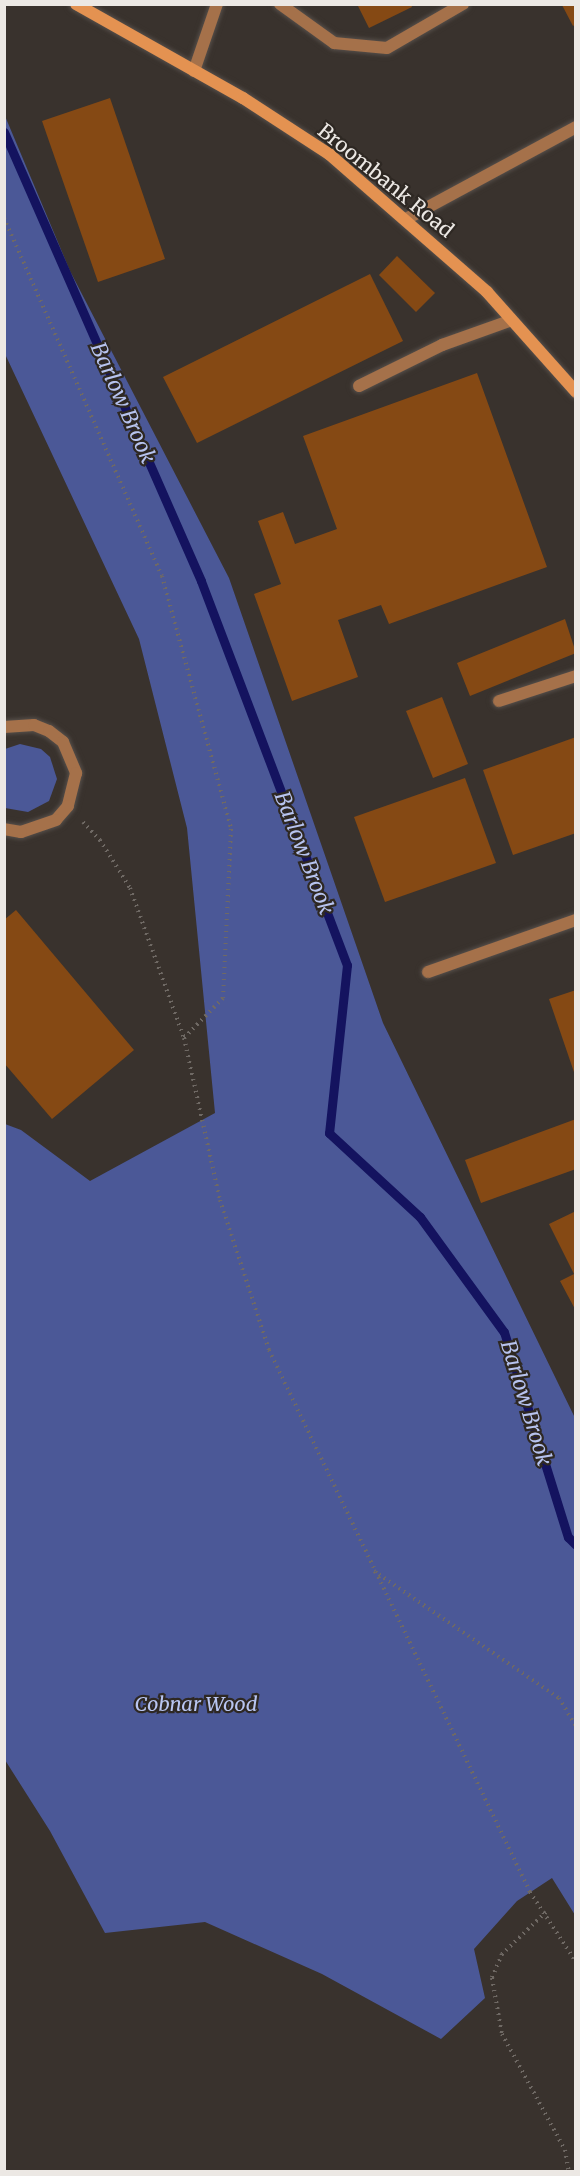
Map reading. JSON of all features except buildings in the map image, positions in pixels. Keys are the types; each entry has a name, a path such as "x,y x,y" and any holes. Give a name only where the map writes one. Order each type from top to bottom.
{"street":[{"name":"Broombank Road","path":"76,4 93,8 329,154 406,219 512,320 576,392"},
{"path":"194,71 217,4"},
{"path":"280,4 334,43 387,48 463,4"},
{"path":"406,219 576,127"},
{"path":"359,386 442,345 512,320"},
{"path":"500,701 576,676"},
{"path":"4,727 34,725 63,742 76,773 68,806 56,820 40,829 21,832 4,829"},
{"path":"428,972 576,920"}],"path":[{"path":"4,218 162,576 231,829 223,998 184,1038"},
{"path":"68,806 100,840 130,888 184,1038 219,1200 269,1350 530,1892 546,1912 576,1962"},
{"path":"374,1571 559,1698 576,1726"},
{"path":"546,1912 502,1954 492,1978 502,2034 565,2150 569,2172"}],"green space":[{"name":"Cobnar Wood","path":"5,116 70,271 229,578 383,1023 575,1418 575,1915 552,1878 517,1901 474,1949 485,1998 441,2039 322,1974 205,1922 105,1933 50,1831 5,1760 5,1124 21,1130 90,1181 215,1113 187,828 139,639 5,354"},
{"path":"20,744 41,749 50,757 57,779 49,801 28,812 5,808 5,749"}],"waterway":[{"name":"Barlow Brook","path":"4,132 201,581 347,965 329,1133 420,1217 504,1332 568,1537 576,1545"}]}
